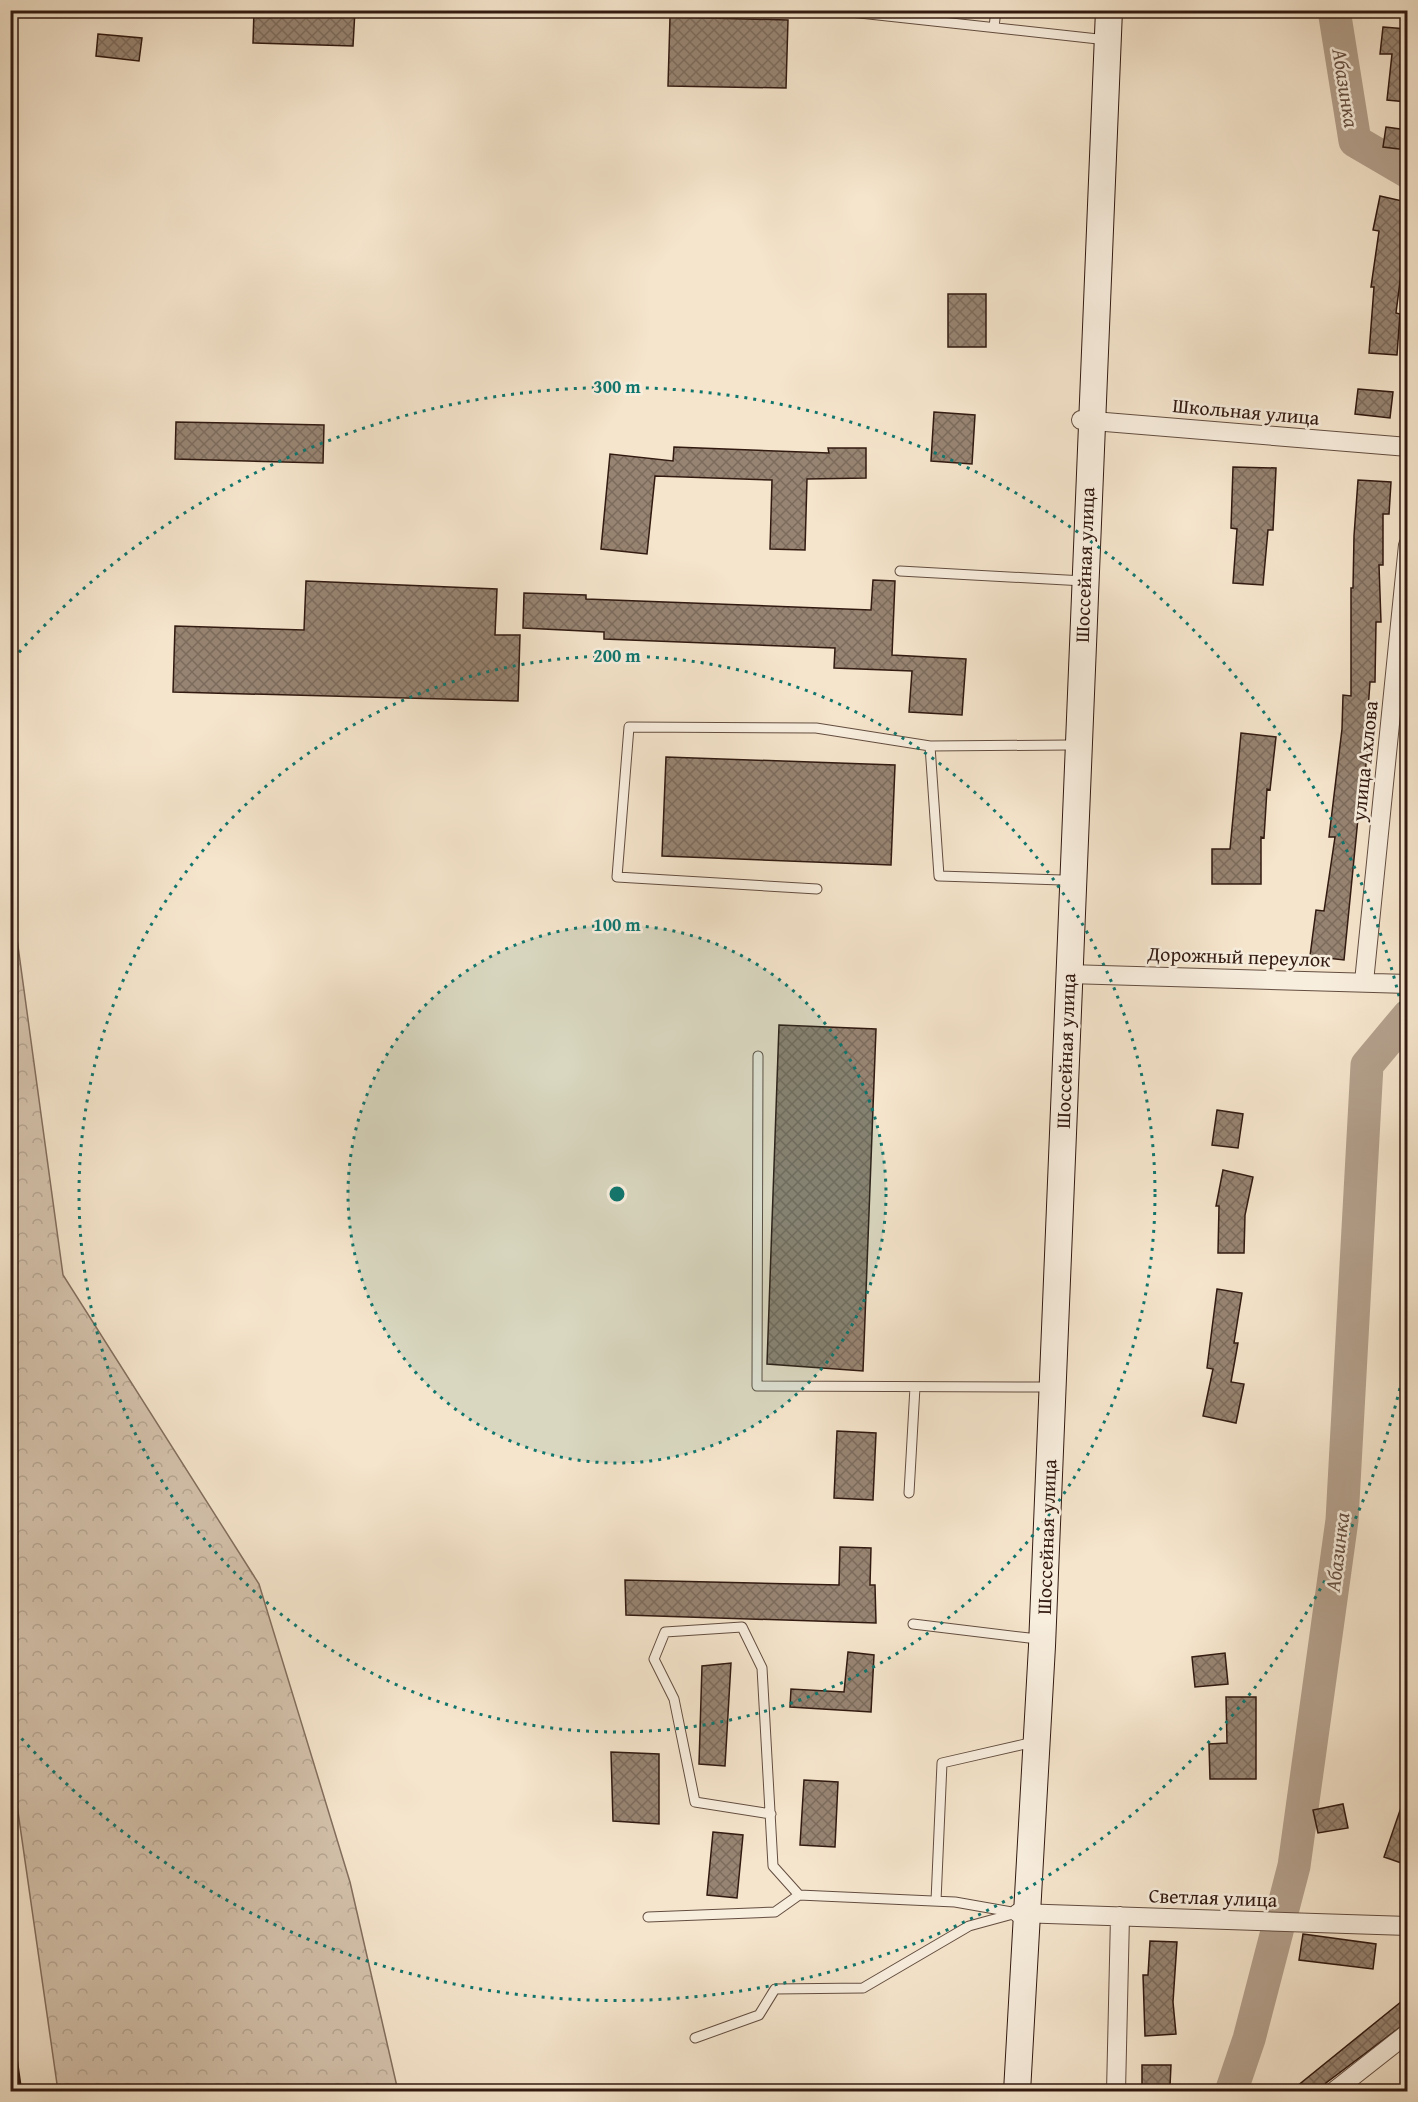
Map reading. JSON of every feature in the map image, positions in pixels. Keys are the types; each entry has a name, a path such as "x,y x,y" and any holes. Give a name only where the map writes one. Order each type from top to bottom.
{"main road":[{"name":"Шоссейная улица","path":"1086,421 1100,10"},
{"name":"Шоссейная улица","path":"1011,2091 1042,1646 1068,974 1079,581 1109,10"},
{"name":"Шоссейная улица","path":"1017,2091 1025,1744 1039,1387 1068,746 1079,581"}],"street":[{"name":"Школьная улица","path":"1086,421 1407,447"},
{"name":"улица Ахлова","path":"1364,982 1407,545"},
{"name":"Дорожный переулок","path":"1068,974 1407,984"},
{"name":"Светлая улица","path":"1022,1913 1407,1926"},
{"path":"1116,2091 1120,1916"},
{"path":"1333,2091 1407,2033"}],"lane":[{"path":"832,10 1098,39"},
{"path":"994,27 996,10"},
{"path":"900,571 1079,581"},
{"path":"817,889 617,877 629,727 816,728 930,746 1068,746"},
{"path":"930,746 939,876 1062,880"},
{"path":"758,1056 757,1386 1039,1387"},
{"path":"909,1492 915,1387"},
{"path":"912,1624 1029,1638"},
{"path":"771,1814 695,1802 675,1699 654,1659 665,1632 742,1627 762,1668 771,1814 773,1866 799,1895"},
{"path":"936,1901 942,1763 1025,1744"},
{"path":"648,1917 775,1912 799,1895 936,1901 1022,1913"},
{"path":"695,2038 759,2015 775,1989 863,1988 969,1926 1022,1913"}],"green space":[{"path":"11,895 63,1275 259,1584 350,1882 398,2091 58,2091 10,1756"}],"building":[{"path":"254,10 355,10 353,46 253,43"},
{"path":"670,17 788,20 786,88 668,86"},
{"path":"1383,27 1407,29 1407,102 1387,100 1392,54 1380,54"},
{"path":"98,34 142,38 139,61 96,56"},
{"path":"1386,127 1407,130 1407,150 1383,147"},
{"path":"1380,196 1407,202 1407,227 1396,313 1400,314 1397,355 1369,353 1374,287 1371,287 1379,231 1373,230"},
{"path":"948,294 986,294 986,347 948,347"},
{"path":"1358,389 1393,392 1390,418 1355,414"},
{"path":"934,412 975,415 972,464 931,461"},
{"path":"176,422 324,425 323,463 175,459"},
{"path":"674,447 829,453 828,448 866,448 866,478 807,479 805,550 770,549 772,480 655,476 647,554 601,549 610,454 673,461"},
{"path":"1233,467 1276,468 1273,530 1268,530 1263,585 1233,583 1237,529 1231,528"},
{"path":"1358,480 1391,482 1389,514 1383,514 1383,565 1379,565 1381,622 1376,622 1375,682 1370,682 1364,788 1361,788 1344,960 1310,956 1316,910 1324,911 1335,837 1329,837 1342,729 1343,695 1351,696 1351,588 1353,588"},
{"path":"873,580 895,581 892,655 966,659 962,715 909,712 912,671 834,668 835,648 604,639 604,632 523,628 524,593 586,595 586,599 871,610"},
{"path":"306,581 497,589 495,635 520,635 518,701 173,692 175,626 304,630"},
{"path":"1241,733 1276,737 1270,790 1267,789 1264,838 1261,837 1261,884 1212,884 1212,849 1230,849"},
{"path":"666,757 895,765 891,865 662,856"},
{"path":"779,1025 876,1029 863,1371 767,1364"},
{"path":"1217,1110 1243,1114 1238,1148 1212,1145"},
{"path":"1223,1170 1253,1177 1245,1215 1244,1253 1218,1253 1219,1206 1216,1206"},
{"path":"1217,1289 1242,1293 1234,1343 1238,1343 1231,1382 1244,1384 1236,1423 1203,1416 1213,1369 1207,1368"},
{"path":"837,1431 876,1433 873,1500 834,1498"},
{"path":"840,1547 871,1548 870,1585 875,1585 876,1623 626,1615 625,1580 839,1585"},
{"path":"848,1652 874,1655 871,1712 790,1707 791,1689 844,1692"},
{"path":"1225,1653 1228,1684 1195,1687 1192,1657"},
{"path":"731,1663 725,1766 699,1764 702,1666"},
{"path":"1226,1697 1256,1697 1256,1779 1210,1779 1209,1744 1227,1743"},
{"path":"611,1752 659,1754 659,1824 613,1821"},
{"path":"804,1780 838,1782 835,1847 800,1845"},
{"path":"1407,1793 1407,1865 1384,1857"},
{"path":"1343,1804 1348,1828 1318,1833 1313,1810"},
{"path":"713,1832 743,1835 737,1898 707,1895"},
{"path":"1303,1934 1376,1944 1373,1969 1299,1960"},
{"path":"1150,1941 1177,1942 1173,2002 1176,2034 1145,2036 1143,1975 1148,1975"},
{"path":"1407,1997 1407,2022 1326,2083 1322,2091 1291,2091"},
{"path":"1142,2065 1171,2065 1170,2086 1142,2086"}],"waterway":[{"name":"Абазинка","path":"1334,10 1355,141 1408,172"},
{"name":"Абазинка","path":"1231,2092 1249,2039 1294,1866 1342,1520 1367,1065 1408,1016"}],"railway":[{"path":"10,2029 19,2092"}]}
